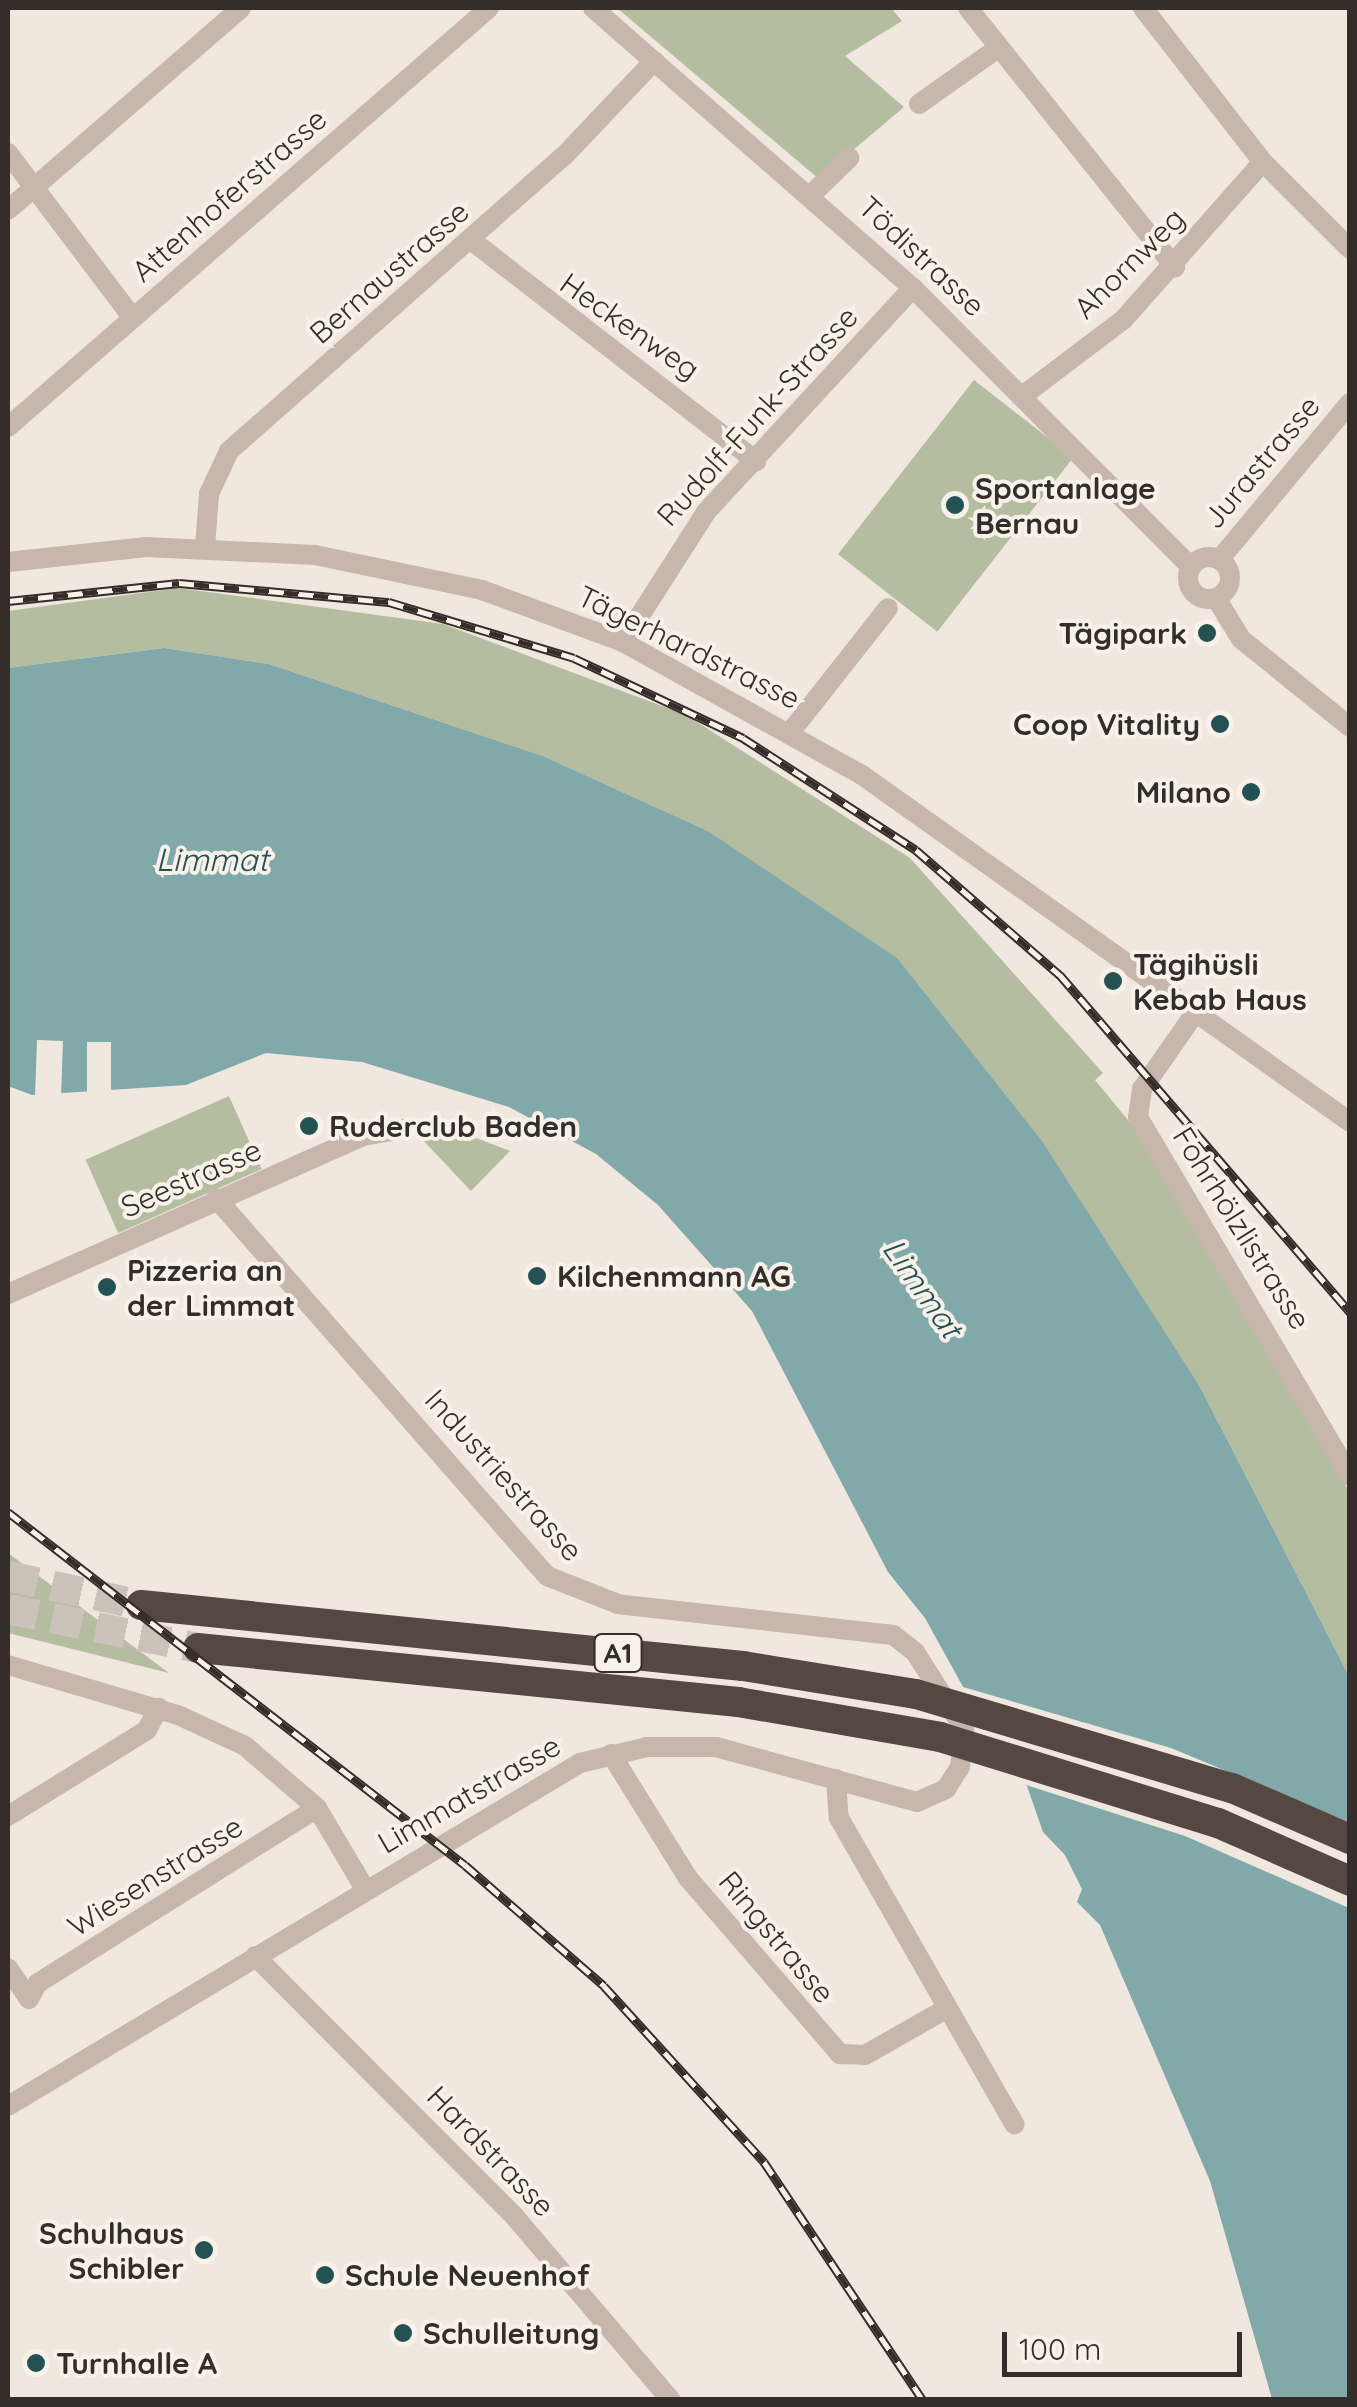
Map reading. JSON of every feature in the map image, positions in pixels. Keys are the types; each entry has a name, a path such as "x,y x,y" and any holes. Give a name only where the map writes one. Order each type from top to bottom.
{"highway":[{"name":"A1","path":"142,1605 726,1664 916,1694 1149,1758 1350,1839"},
{"name":"A1","path":"198,1648 738,1702 952,1733 1137,1793 1350,1880"}],"street":[{"path":"8,210 241,8"},
{"name":"Attenhoferstrasse","path":"8,427 489,8"},
{"name":"Tödistrasse","path":"593,8 812,194 1025,394 1191,566 1192,590 1216,598"},
{"path":"968,8 1176,267"},
{"path":"1143,8 1263,162 1350,249"},
{"path":"918,104 998,48"},
{"name":"Bernaustrasse","path":"205,547 209,494 230,451 471,240 654,61"},
{"path":"8,153 28,192 133,318"},
{"path":"812,194 849,158"},
{"name":"Ahornweg","path":"1025,394 1176,267 1263,162"},
{"name":"Heckenweg","path":"471,240 756,461"},
{"name":"Rudolf-Funk-Strasse","path":"622,642 673,554 913,288"},
{"name":"Jurastrasse","path":"1219,560 1350,403"},
{"name":"Tägerhardstrasse","path":"8,562 205,547 424,574 622,642 792,730 1193,1016 1350,1122"},
{"path":"1191,566 1219,560 1229,583 1216,598 1241,640 1350,726"},
{"path":"792,730 888,608"},
{"name":"Fohrhölzlistrasse","path":"1193,1016 1142,1089 1138,1117 1350,1476"},
{"name":"Seestrasse","path":"8,1294 216,1198 363,1136 402,1129"},
{"name":"Industriestrasse","path":"216,1198 548,1576 618,1604 879,1629 915,1652 952,1733"},
{"path":"8,1666 158,1708 245,1746 317,1808 365,1889"},
{"path":"8,1816 148,1730 158,1708"},
{"name":"Limmatstrasse","path":"8,2106 535,1783 611,1754 716,1746 900,1800 932,1798 957,1774 952,1733"},
{"name":"Ringstrasse","path":"611,1754 688,1878 840,2054 865,2055 946,2009"},
{"path":"836,1779 833,1806 1014,2124"},
{"name":"Wiesenstrasse","path":"8,1968 29,1999 38,1984 317,1808"},
{"name":"Hardstrasse","path":"256,1956 515,2218 671,2400"}],"green space":[{"path":"617,8 891,8 902,21 845,56 904,107 819,179"},
{"name":"Sportanlage Bernau","path":"974,380 1073,458 937,632 838,554"},
{"path":"178,588 443,624 686,715 910,858 1103,1073 1095,1080 1142,1137 1298,1390 1349,1492 1349,1676 1200,1387 708,831 543,756 269,664 164,648 8,668 8,611"},
{"path":"229,1096 262,1169 118,1233 86,1160"},
{"path":"418,1135 476,1138 510,1151 471,1191"},
{"path":"8,1553 169,1673 8,1633"}],"water":[{"name":"Limmat","path":"164,648 269,664 543,756 708,831 897,958 1042,1141 1200,1387 1349,1676 1349,2399 1272,2399 1210,2181 1100,1925 1077,1902 1082,1889 1065,1855 1043,1832 1027,1786 1010,1772 925,1618 888,1572 752,1311 658,1205 596,1154 509,1107 362,1062 266,1053 186,1085 32,1095 8,1086 8,668"}],"pier":[{"path":"37,1040 63,1041 61,1101 35,1100"},
{"path":"87,1042 111,1042 111,1097 87,1097"},
{"path":"953,1684 1171,1748 1349,1822 1349,1908 1185,1836 1014,1781"}],"tunnel":[{"path":"8,1576 141,1605"},
{"path":"8,1609 198,1648"}],"railway":[{"path":"8,601 179,583 389,602 574,658 743,738 916,850 1060,975 1350,1312"},
{"path":"8,1512 465,1865 604,1986 764,2162 923,2400"}],"place":[{"name":"Sportanlage Bernau","path":"955,505"},
{"name":"Tägipark","path":"1207,633"},
{"name":"Coop Vitality","path":"1220,724"},
{"name":"Milano","path":"1251,792"},
{"name":"Tägihüsli Kebab Haus","path":"1113,981"},
{"name":"Ruderclub Baden","path":"309,1126"},
{"name":"Kilchenmann AG","path":"537,1276"},
{"name":"Pizzeria an der Limmat","path":"107,1287"},
{"name":"Schulhaus Schibler","path":"204,2250"},
{"name":"Schule Neuenhof","path":"325,2275"},
{"name":"Schulleitung","path":"403,2333"},
{"name":"Turnhalle A","path":"36,2363"}]}
